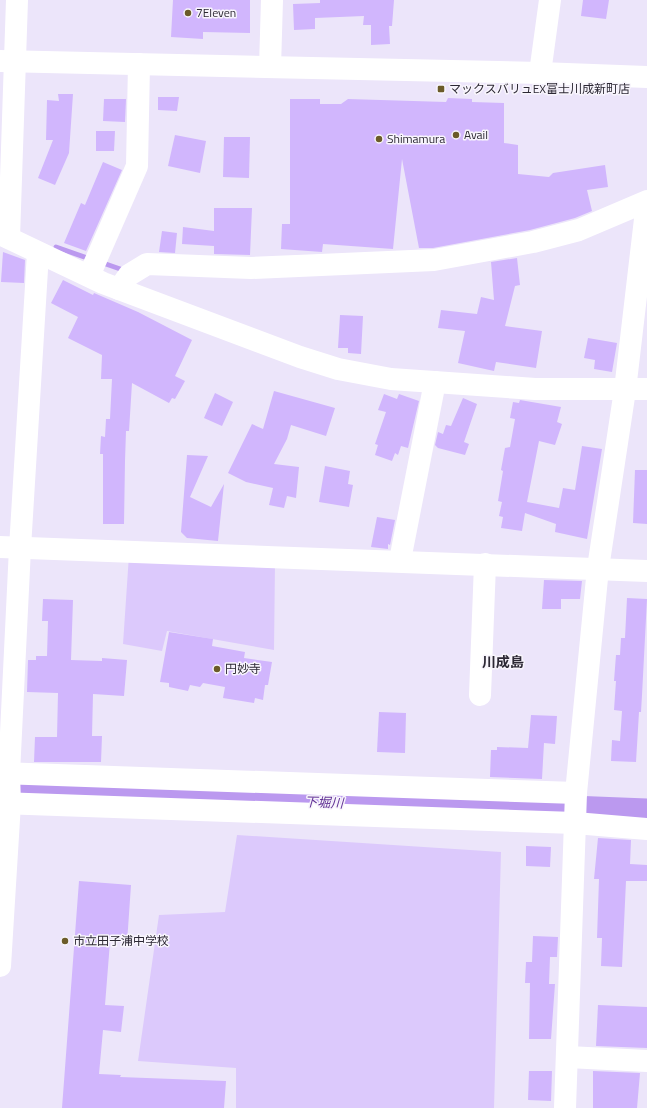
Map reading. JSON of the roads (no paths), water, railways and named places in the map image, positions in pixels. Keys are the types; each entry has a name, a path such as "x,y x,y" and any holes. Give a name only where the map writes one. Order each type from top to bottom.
{"street":[{"path":"18,0 8,61 4,236 38,253 132,276 300,357 338,369 391,379 535,389 647,389"},
{"path":"270,67 272,0"},
{"path":"540,73 550,0"},
{"path":"8,61 540,73 647,77"},
{"path":"92,267 137,166 139,64"},
{"path":"132,276 251,268 434,260 533,242 579,230 647,201 625,390 598,568 576,794 566,1108"},
{"path":"0,966 7,803 6,774 10,547 38,253"},
{"path":"400,560 435,382"},
{"path":"10,547 400,560 647,571"},
{"path":"480,695 485,564"},
{"path":"6,774 576,794"},
{"path":"7,803 575,823 647,829"},
{"path":"568,1057 647,1061"}],"waterway":[{"path":"56,247 90,259"},
{"path":"100,262 126,271"},
{"name":"下堀川","path":"0,789 647,814"}],"place":[{"name":"7Eleven","path":"188,13"},
{"name":"マックスバリュEX富士川成新町店","path":"441,89"},
{"name":"Avail","path":"456,135"},
{"name":"Shimamura","path":"379,139"},
{"name":"円妙寺","path":"217,669"},
{"name":"市立田子浦中学校","path":"65,941"}],"district":[{"name":"川成島","path":"503,662"}]}
